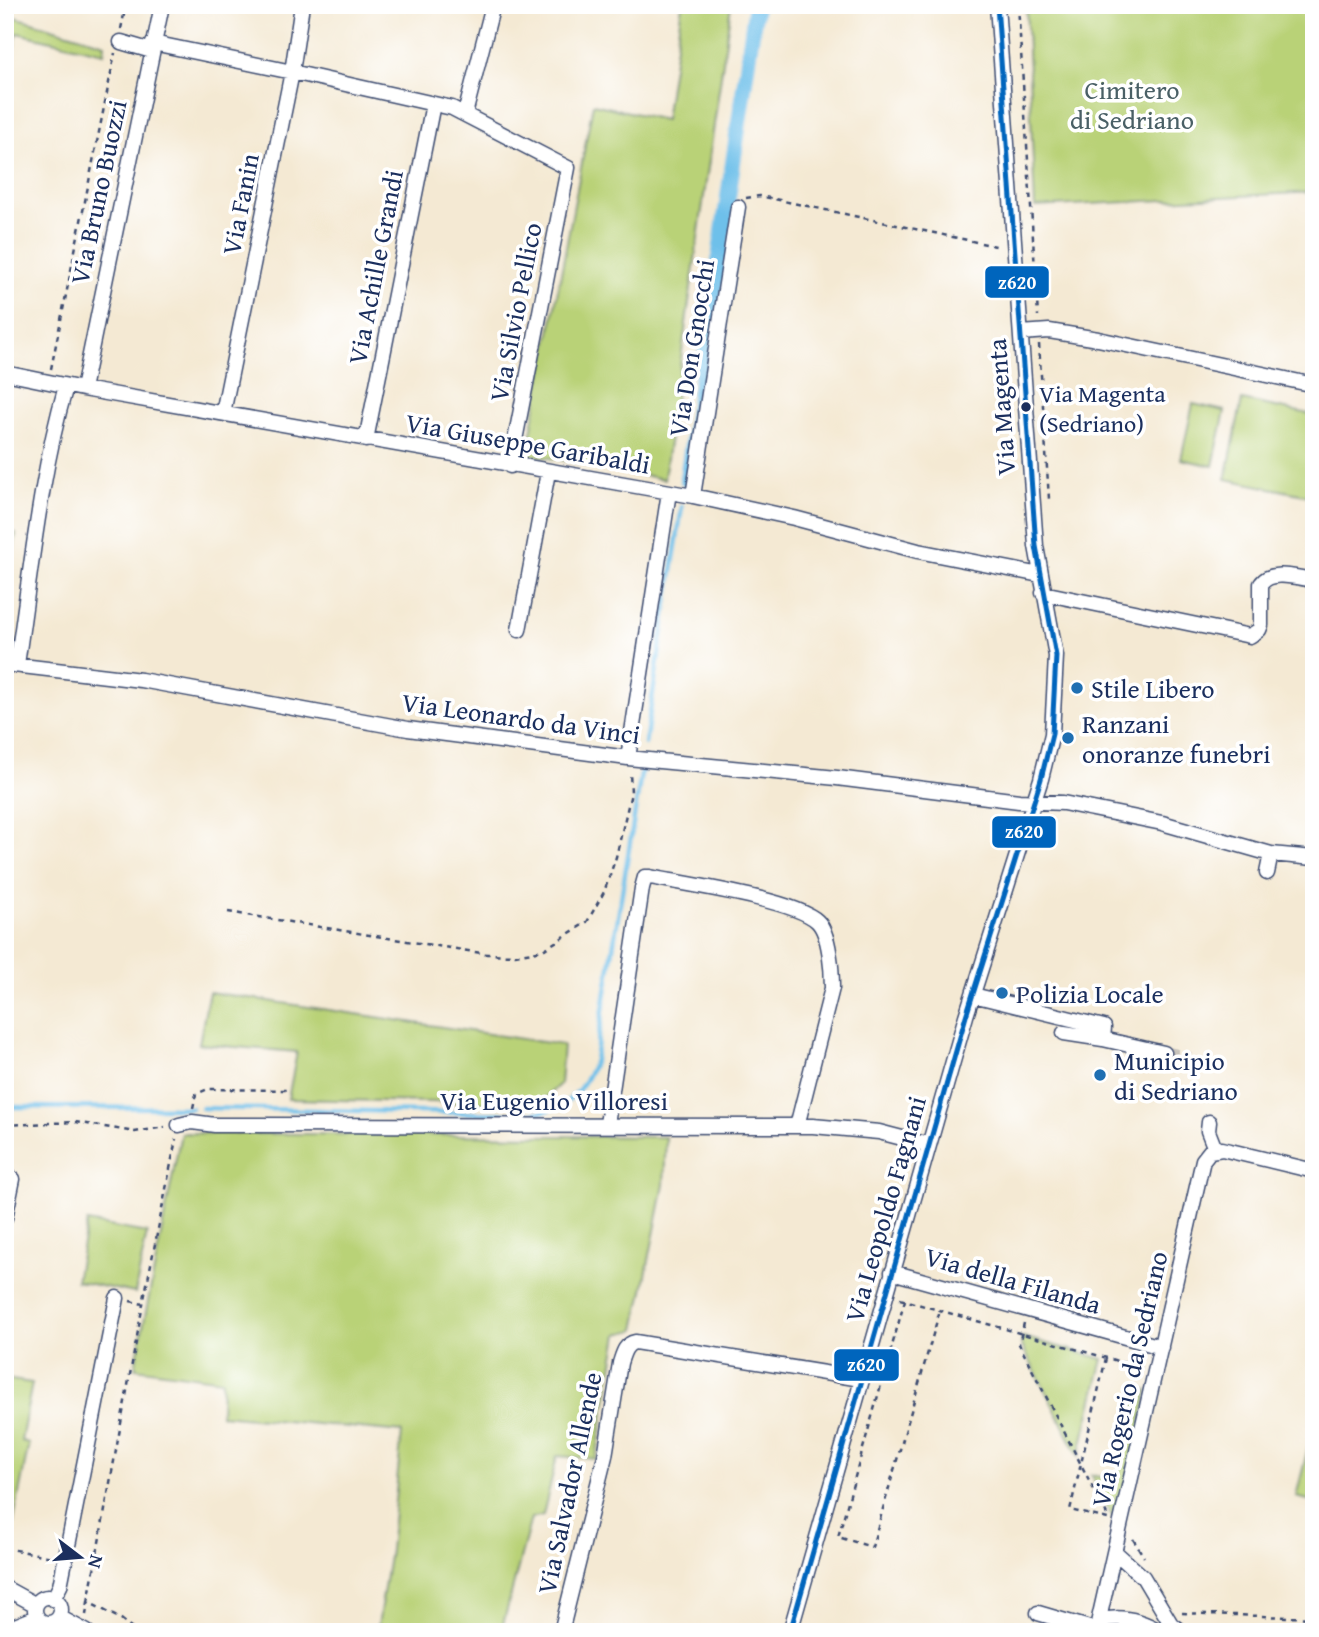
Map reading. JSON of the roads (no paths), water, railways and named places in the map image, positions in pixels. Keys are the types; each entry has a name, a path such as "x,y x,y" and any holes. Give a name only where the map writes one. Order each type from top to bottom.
{"street":[{"name":"Via Bruno Buozzi","path":"83,389 162,5"},
{"name":"Via Fanin","path":"223,413 292,72 302,5"},
{"path":"119,41 292,72 452,108 465,114 493,5"},
{"name":"Via Magenta","path":"997,5 1036,546 1056,656 1052,734 1033,800"},
{"name":"Via Achille Grandi","path":"366,440 433,104"},
{"name":"Via Silvio Pellico","path":"465,114 568,167 510,466"},
{"name":"Via Don Gnocchi","path":"693,496 738,207"},
{"path":"1021,333 1049,331 1098,339 1314,385"},
{"name":"Via Giuseppe Garibaldi","path":"5,373 510,466 693,496 794,518 918,551 1040,575"},
{"path":"11,664 58,413 66,386"},
{"path":"519,629 548,472"},
{"path":"628,758 669,492"},
{"path":"1043,593 1070,594 1250,636 1259,630 1261,625 1261,584 1264,579 1275,575 1314,580"},
{"name":"Via Leonardo da Vinci","path":"11,664 141,680 408,729 628,758 837,778 1019,801 1063,803 1163,823 1271,854 1314,858"},
{"name":"Via Leopoldo Fagnani","path":"790,1632 885,1295 1033,800"},
{"path":"1267,873 1271,854"},
{"path":"607,1124 643,881 645,877 650,877 784,905 818,921 824,932 832,972 832,988 797,1126"},
{"path":"973,995 1104,1027 1103,1039"},
{"path":"1064,1033 1164,1053"},
{"path":"1209,1122 1208,1130 1218,1149 1314,1171"},
{"name":"Via Eugenio Villoresi","path":"185,1124 797,1126 879,1132 929,1145"},
{"name":"Via Rogerio da Sedriano","path":"1097,1627 1203,1160 1205,1155 1218,1149"},
{"path":"5,1218 13,1179"},
{"name":"Via della Filanda","path":"892,1272 1161,1347"},
{"path":"53,1599 60,1586 117,1298"},
{"name":"Via Salvador Allende","path":"561,1632 605,1456 621,1363 628,1345 635,1342 861,1380"},
{"path":"1115,1552 1143,1577 1171,1624 1181,1632"},
{"path":"5,1588 36,1611 47,1623 59,1617 60,1607 53,1599 42,1599 36,1611 5,1630"},
{"path":"1038,1613 1097,1627 1122,1618 1135,1620 1161,1632"},
{"path":"59,1617 85,1631"}],"waterway":[{"path":"687,479 756,5"},
{"path":"645,744 682,507"},
{"path":"202,1108 524,1114 550,1110 569,1100 590,1073 595,1060 642,768"},
{"path":"5,1107 191,1108"}],"tunnel":[{"path":"1164,1053 1190,1059"}],"place":[{"name":"Via Magenta (Sedriano)","path":"1026,407"},
{"name":"Stile Libero","path":"1077,688"},
{"name":"Ranzani onoranze funebri","path":"1068,738"},
{"name":"Polizia Locale","path":"1002,993"},
{"name":"Municipio di Sedriano","path":"1100,1075"}],"park label":[{"name":"Cimitero di Sedriano","path":"1132,104"}]}
